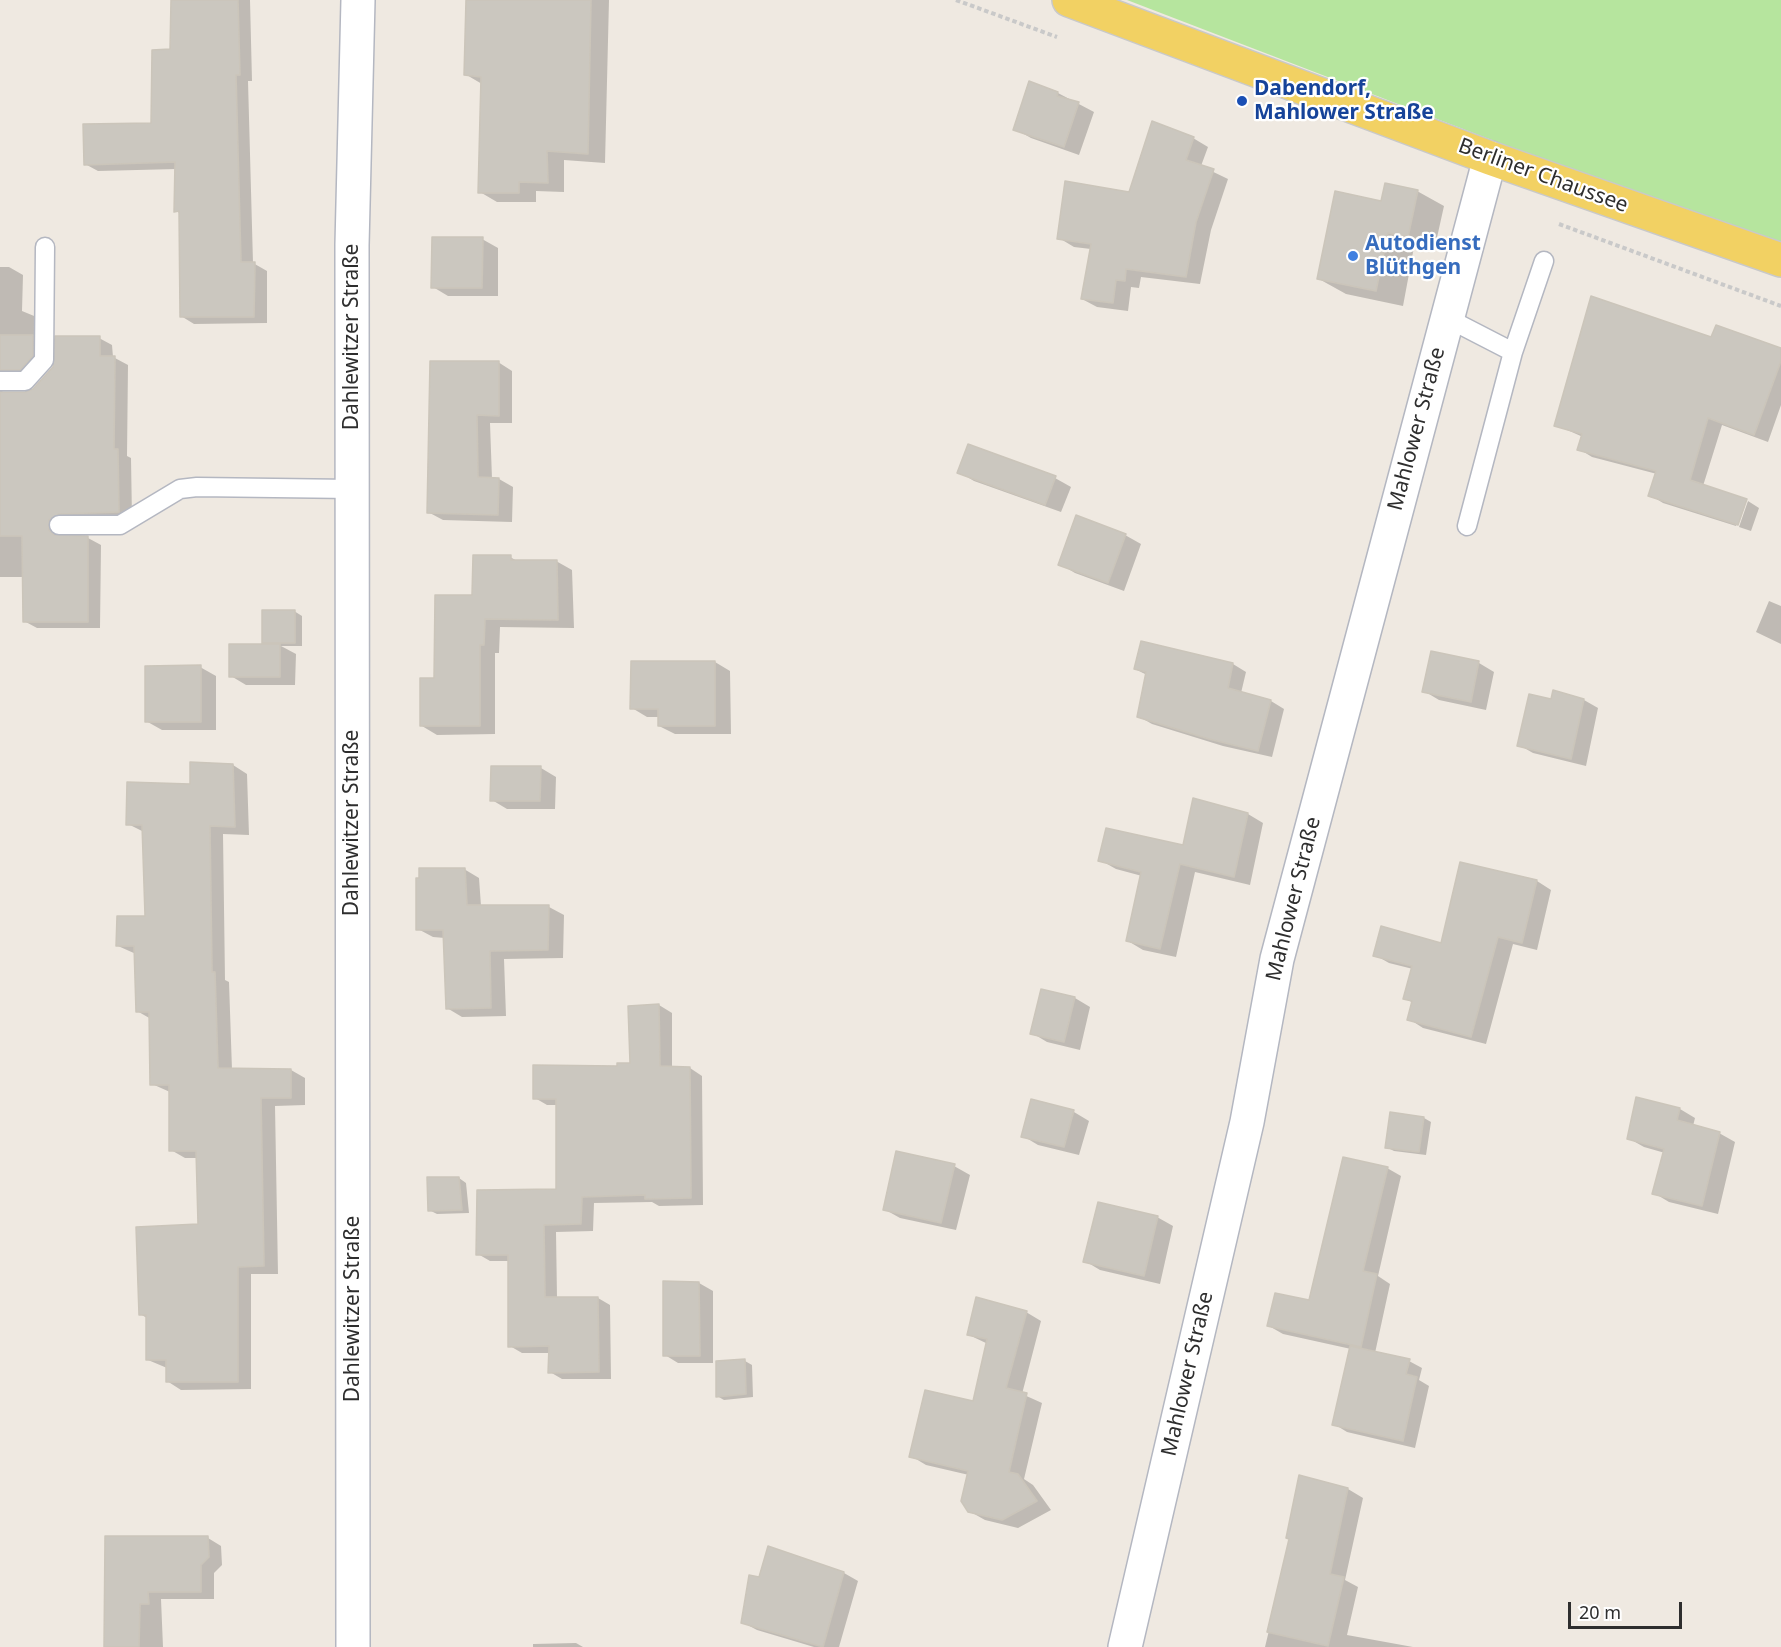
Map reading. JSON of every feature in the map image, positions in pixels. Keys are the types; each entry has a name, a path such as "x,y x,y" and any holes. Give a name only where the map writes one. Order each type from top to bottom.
{"main road":[{"name":"Berliner Chaussee","path":"1069,0 1490,158 1781,260"}],"street":[{"name":"Dahlewitzer Straße","path":"353,1647 352,245 358,0"},
{"name":"Mahlower Straße","path":"1125,1647 1247,1122 1277,959 1490,158"}],"lane":[{"path":"0,381 25,381 44,360 45,247"},
{"path":"1467,526 1513,352 1544,261"},
{"path":"1447,318 1513,352"},
{"path":"58,525 120,525 180,489 197,487 352,489"}],"path":[{"path":"1558,224 1781,306"}],"green space":[{"path":"1127,0 1781,0 1781,251"}],"building":[{"path":"171,0 238,0 240,75 236,75 241,262 255,262 254,317 180,317 179,211 174,212 175,162 84,165 83,124 151,123 152,50 170,49"},
{"path":"466,0 591,0 588,154 547,151 548,183 519,182 519,193 478,193 481,77 464,75"},
{"path":"1029,81 1058,92 1057,96 1079,102 1064,147 1013,130"},
{"path":"1152,121 1194,137 1186,160 1214,169 1196,222 1186,277 1126,269 1125,281 1116,280 1113,303 1081,299 1091,244 1057,239 1065,181 1129,192"},
{"name":"Autodienst Blüthgen","path":"1385,183 1418,190 1408,237 1388,233 1376,291 1317,279 1335,191 1381,201"},
{"path":"432,237 483,237 482,288 431,288"},
{"path":"1591,296 1711,337 1716,325 1781,348 1781,361 1754,435 1708,418 1690,480 1747,499 1738,525 1648,496 1656,471 1577,450 1582,434 1554,426"},
{"path":"0,335 33,335 33,356 20,370 0,370"},
{"path":"55,336 100,336 100,356 115,356 114,449 118,449 119,512 59,514 49,520 49,530 54,535 88,536 88,622 23,622 22,536 0,536 0,392 25,392 33,389 53,367"},
{"path":"430,361 499,361 499,416 477,415 478,477 499,478 498,515 427,513"},
{"path":"968,444 1056,476 1045,505 957,473"},
{"path":"1076,515 1126,534 1108,583 1058,565"},
{"path":"473,555 511,555 511,560 557,560 558,620 485,619 484,645 480,645 480,726 420,726 420,678 434,678 435,595 472,595"},
{"path":"262,610 295,610 295,643 262,643"},
{"path":"1141,641 1233,663 1228,688 1271,700 1258,751 1137,717 1146,672 1134,669"},
{"path":"229,644 280,644 280,677 229,677"},
{"path":"1431,651 1479,661 1471,702 1422,692"},
{"path":"631,661 715,661 715,726 658,726 658,709 630,709"},
{"path":"201,665 201,722 145,722 145,666"},
{"path":"1553,690 1584,699 1571,759 1517,746 1529,694 1551,699"},
{"path":"190,762 233,764 235,827 210,826 212,972 215,972 218,1068 291,1069 291,1098 261,1098 264,1266 238,1267 238,1382 166,1382 166,1360 146,1360 146,1315 139,1315 136,1227 198,1224 196,1151 169,1151 169,1085 150,1085 149,1012 136,1012 134,946 116,946 117,916 145,916 142,825 126,825 127,782 190,784"},
{"path":"491,766 541,766 540,801 490,801"},
{"path":"1193,798 1248,813 1234,877 1180,864 1160,949 1126,941 1141,872 1098,861 1106,828 1183,845"},
{"path":"1460,862 1537,880 1522,943 1498,937 1471,1037 1407,1020 1412,1001 1403,999 1412,966 1373,956 1381,926 1441,943"},
{"path":"419,868 465,868 467,905 549,905 548,950 490,951 491,1008 446,1009 443,930 416,930 416,878 419,878"},
{"path":"1041,989 1075,997 1064,1042 1030,1034"},
{"path":"659,1004 660,1066 690,1067 691,1198 645,1199 645,1195 582,1197 581,1224 544,1225 545,1297 598,1297 599,1372 548,1373 549,1346 508,1347 508,1255 476,1255 477,1190 556,1189 556,1099 533,1099 533,1065 617,1066 617,1063 630,1063 628,1006"},
{"path":"1636,1097 1680,1108 1677,1120 1720,1132 1702,1206 1652,1194 1664,1149 1627,1139"},
{"path":"1031,1099 1074,1110 1064,1147 1021,1137"},
{"path":"1390,1112 1424,1117 1419,1152 1385,1148"},
{"path":"896,1151 955,1164 941,1223 883,1210"},
{"path":"1343,1157 1388,1167 1363,1271 1377,1274 1361,1347 1267,1326 1275,1293 1309,1300"},
{"path":"427,1177 459,1177 462,1210 428,1211"},
{"path":"1098,1202 1158,1216 1144,1276 1083,1262"},
{"path":"663,1281 699,1282 700,1356 663,1356"},
{"path":"976,1297 1027,1311 1006,1388 1027,1393 1009,1472 1018,1474 1037,1501 1002,1520 968,1512 961,1501 968,1471 909,1457 925,1390 973,1401 987,1339 967,1335"},
{"path":"1350,1346 1410,1359 1406,1374 1417,1377 1403,1441 1332,1425"},
{"path":"745,1359 746,1394 716,1397 716,1361"},
{"path":"1299,1475 1348,1488 1330,1574 1344,1577 1328,1646 1267,1632 1289,1539 1286,1538"},
{"path":"105,1536 208,1536 209,1557 201,1565 201,1592 148,1592 149,1604 140,1604 139,1647 104,1647"},
{"path":"768,1546 844,1572 823,1647 741,1623 749,1575 759,1577"}],"place":[{"name":"Dabendorf, Mahlower Straße","path":"1242,101"},
{"name":"Autodienst Blüthgen","path":"1353,256"}]}
